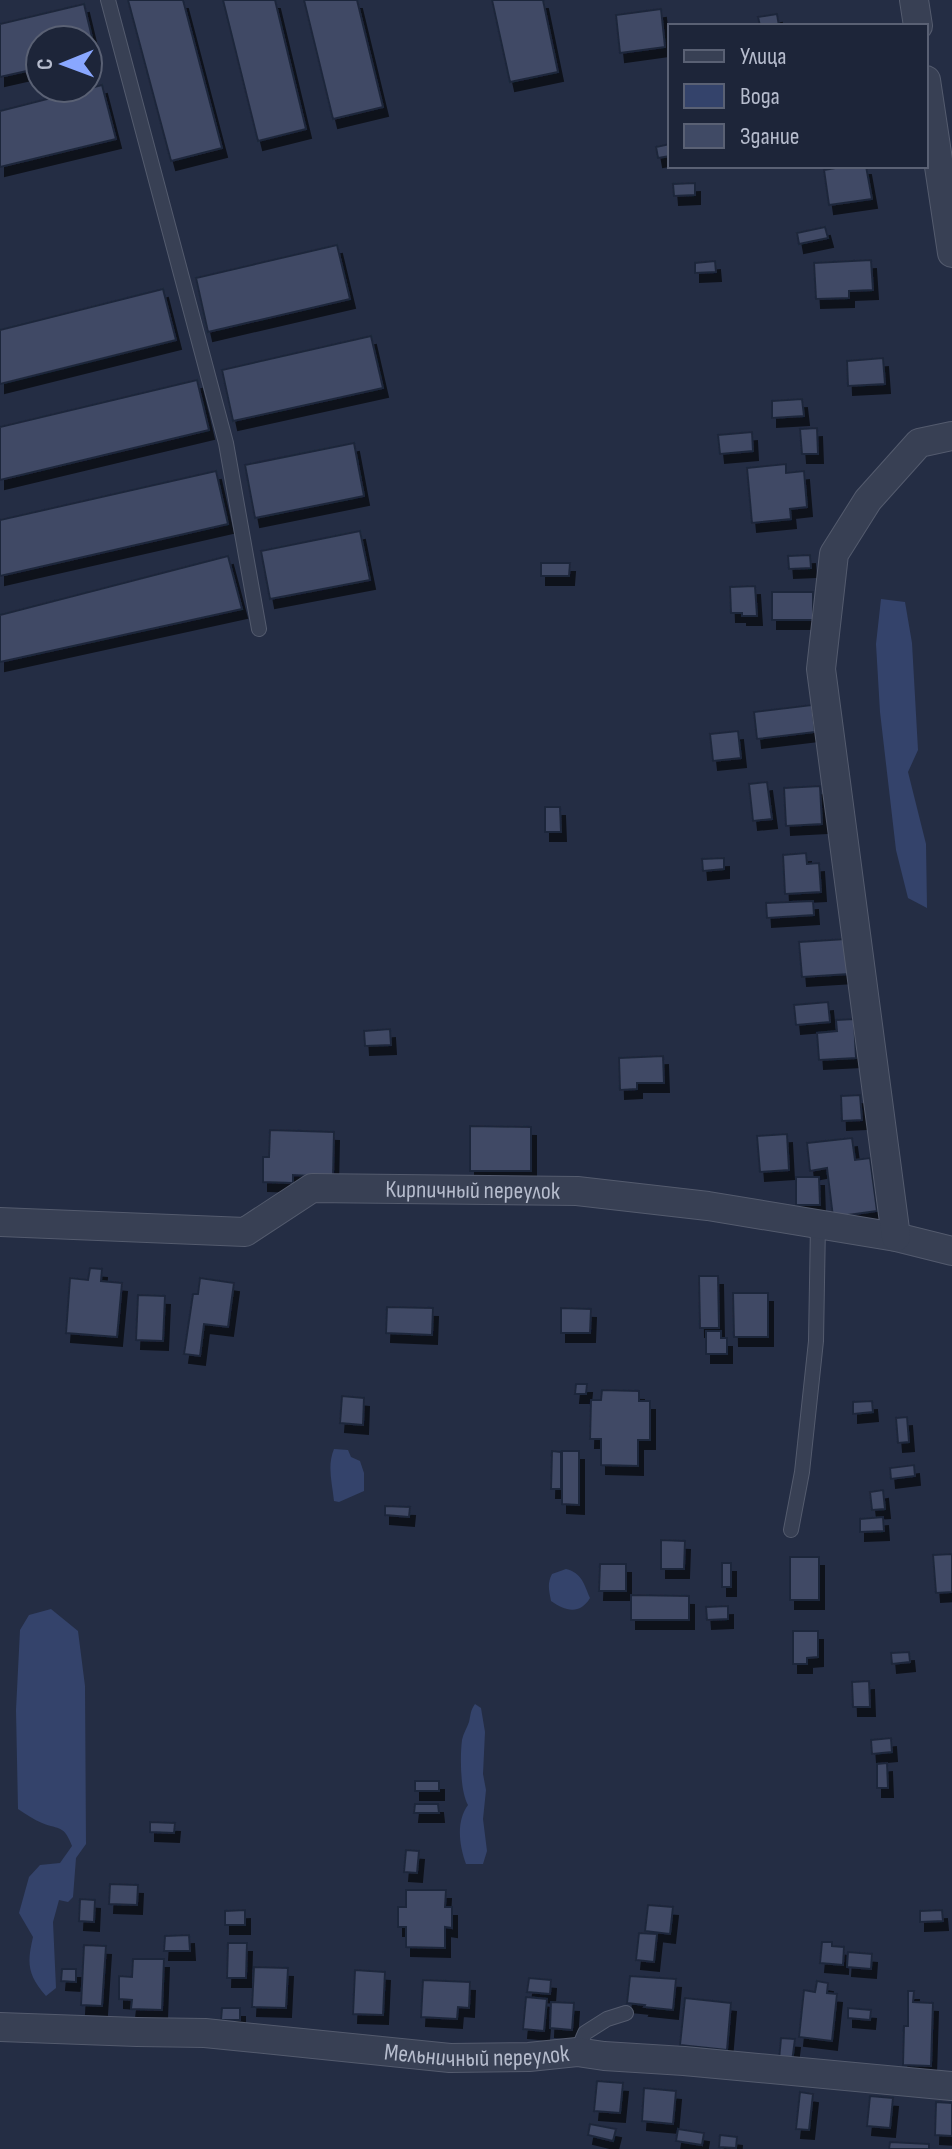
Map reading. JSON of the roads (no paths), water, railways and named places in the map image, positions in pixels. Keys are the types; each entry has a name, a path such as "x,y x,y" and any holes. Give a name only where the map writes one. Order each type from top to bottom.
{"street":[{"path":"914,0 918,24"},
{"path":"928,93 952,250"},
{"path":"896,1237 821,669 834,554 868,500 919,443 952,436"},
{"name":"Кирпичный переулок","path":"0,1222 245,1232 312,1188 577,1191 708,1206 896,1237 952,1251"},
{"name":"Мельничный переулок","path":"0,2027 205,2033 450,2058 529,2057 577,2052 952,2086"}],"lane":[{"path":"108,0 226,443 259,629"},
{"path":"791,1530 802,1472 815,1355 818,1224"},
{"path":"577,2052 585,2033 607,2019 626,2013"}],"water":[{"path":"881,599 905,602 912,643 918,750 908,772 926,844 927,908 908,898 896,850 880,712 876,644"},
{"path":"334,1449 348,1450 351,1457 360,1461 364,1473 364,1491 339,1502 334,1501 331,1474"},
{"path":"566,1569 579,1576 590,1598 577,1609 567,1609 551,1601 549,1584 552,1574"},
{"path":"51,1609 78,1631 85,1686 86,1844 76,1858 73,1897 68,1902 59,1900 53,1922 56,1988 46,1996 32,1975 29,1961 33,1937 19,1913 29,1877 40,1865 60,1863 72,1846 61,1829 39,1822 18,1809 16,1710 20,1630 29,1615"},
{"path":"475,1704 481,1708 485,1732 483,1819 487,1851 483,1864 466,1864 460,1833 468,1805 462,1782 461,1747"}]}
